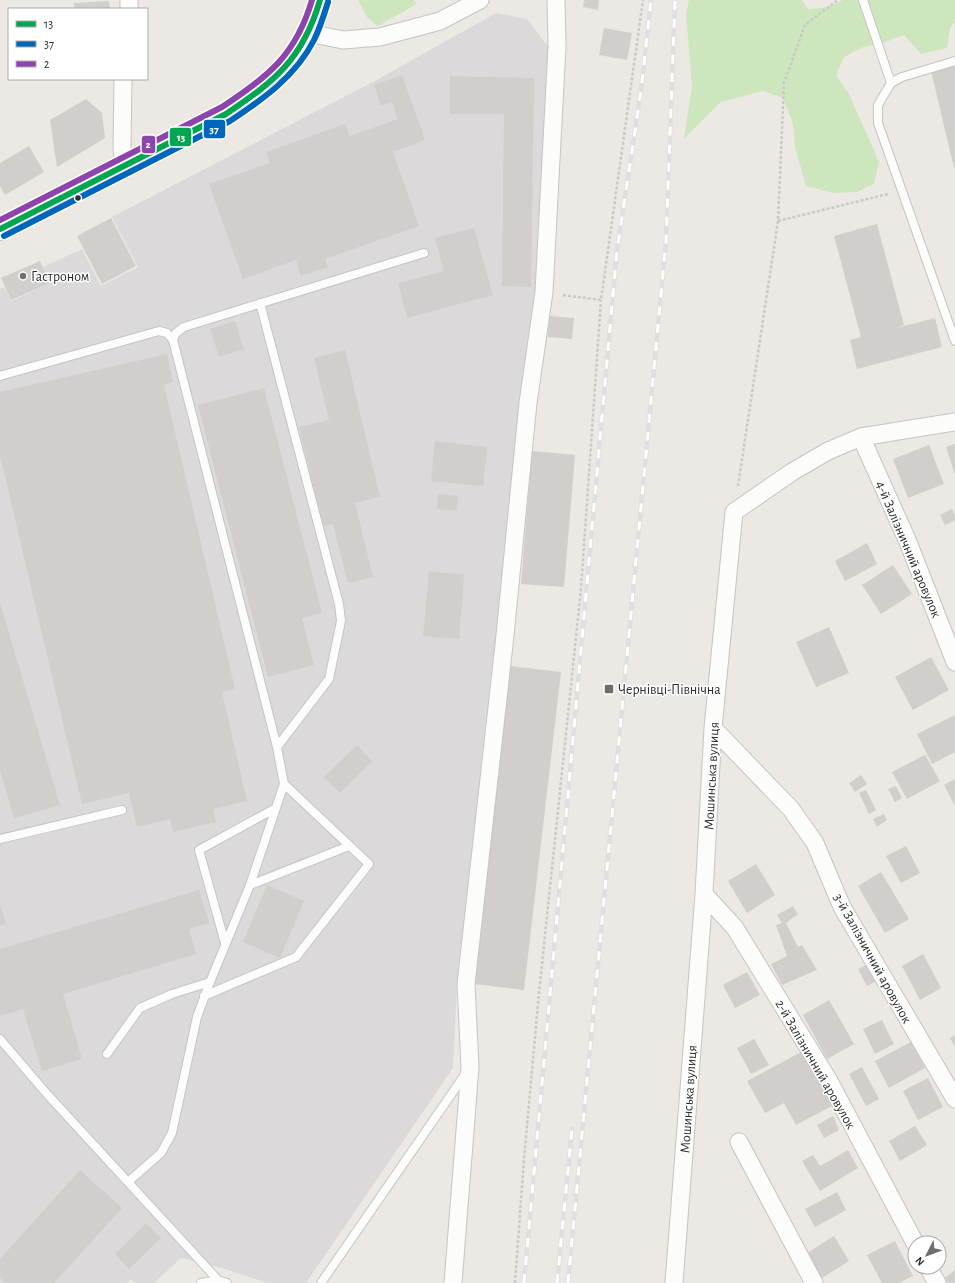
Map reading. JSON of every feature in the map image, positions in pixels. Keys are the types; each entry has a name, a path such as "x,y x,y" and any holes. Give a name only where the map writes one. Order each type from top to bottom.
{"main road":[{"path":"0,229 226,114 251,97 276,77 289,64 309,33 320,0"}],"street":[{"path":"309,33 343,40 380,37 440,21 480,0"},
{"path":"453,1283 470,1067 466,984 504,645 528,402 544,292 557,47 556,0"},
{"path":"123,80 122,148 124,167"},
{"path":"734,512 792,472 828,451 861,437 955,422"},
{"name":"4-й Залізничний аровулок","path":"861,437 908,542 955,662"},
{"name":"Мошинська вулиця","path":"674,1283 704,894 713,728 734,512"},
{"name":"3-й Залізничний аровулок","path":"713,728 791,809 815,843 842,907 955,1099"},
{"name":"2-й Залізничний аровулок","path":"704,894 735,928 825,1074 911,1235"},
{"path":"739,1142 814,1283"}],"lane":[{"path":"863,0 891,83"},
{"path":"955,61 902,77 891,83 878,105 878,123 955,341"},
{"path":"173,340 176,333 184,327 424,253"},
{"path":"260,303 339,604 341,621 329,679 277,748"},
{"path":"0,376 159,331 166,333 173,340 277,748 284,784 250,885 204,996 197,1017 172,1134 161,1153 128,1182"},
{"path":"204,996 296,957 368,864 284,784"},
{"path":"226,943 199,850 276,808"},
{"path":"0,839 122,810"},
{"path":"250,885 349,846"},
{"path":"107,1054 140,1008 172,994 210,982"},
{"path":"0,1039 47,1094 218,1280"},
{"path":"321,1283 470,1067"},
{"path":"201,1283 218,1280 227,1283"}],"path":[{"path":"515,1283 524,1159 539,993 581,589 601,300 643,0"},
{"path":"734,512 778,221 784,83 805,25 838,0"},
{"path":"778,221 902,190"},
{"path":"544,292 601,300"}],"shaded area":[{"path":"496,13 527,19 550,49 540,292 495,646 457,983 453,1068 306,1283 268,1283 222,1268 181,1258 154,1283 135,1283 131,1279 127,1283 0,1283 0,289 4,287 11,301 50,283 43,267 82,249 101,286 138,267 112,217 373,82"}],"green space":[{"path":"358,0 413,0 417,4 378,26 367,17"},
{"path":"689,0 802,0 808,9 834,5 842,0 955,0 955,22 950,28 947,48 921,54 904,35 883,43 863,47 844,57 836,75 849,94 879,162 874,184 857,192 833,193 806,186 795,147 793,124 783,98 763,91 721,102 684,139 692,86 686,14"}],"building":[{"path":"584,0 599,0 598,10 583,7"},
{"path":"109,1 110,8 75,8 74,3"},
{"path":"604,28 632,33 627,60 599,55"},
{"path":"955,65 955,167 954,168 931,71"},
{"path":"402,75 425,140 393,152 419,226 325,259 328,267 301,276 296,260 243,279 209,184 270,163 266,152 345,124 350,136 398,119 392,102 381,106 374,85"},
{"path":"450,76 534,78 531,287 502,286 504,114 450,114"},
{"path":"86,99 102,113 105,138 57,167 50,120"},
{"path":"29,146 44,172 5,195 0,186 0,163"},
{"path":"111,218 136,266 102,284 77,236"},
{"path":"877,224 904,325 893,329 935,318 942,347 857,369 850,340 861,337 834,236"},
{"path":"474,228 493,295 407,318 398,283 444,271 435,238"},
{"path":"40,261 50,283 11,300 1,278"},
{"path":"549,316 574,318 572,339 548,337"},
{"path":"235,321 244,349 219,357 210,329"},
{"path":"345,350 380,497 355,503 373,577 348,583 333,524 323,526 299,427 329,420 314,358"},
{"path":"167,354 173,382 164,385 235,689 222,692 247,801 213,809 216,822 173,832 170,819 137,827 129,793 82,804 0,455 0,392"},
{"path":"264,388 322,613 302,618 314,665 268,677 198,405"},
{"path":"435,441 487,447 483,486 431,481"},
{"path":"955,444 955,475 946,447"},
{"path":"929,445 944,484 908,498 893,459"},
{"path":"532,451 575,455 564,587 521,584"},
{"path":"438,494 458,496 457,511 437,509"},
{"path":"952,509 955,515 955,520 945,525 940,515"},
{"path":"867,543 877,564 845,581 835,561"},
{"path":"893,565 912,594 881,614 862,585"},
{"path":"429,571 464,575 459,639 423,636"},
{"path":"0,603 60,805 14,818 0,771"},
{"path":"829,627 849,673 816,687 796,642"},
{"path":"931,657 949,690 913,710 895,677"},
{"path":"510,666 561,672 524,990 474,984"},
{"path":"955,715 955,752 932,764 917,734"},
{"path":"357,745 372,761 340,793 324,777"},
{"path":"925,755 940,781 907,799 892,772"},
{"path":"861,775 867,784 855,792 849,783"},
{"path":"955,779 955,806 944,785"},
{"path":"896,786 902,798 895,802 888,789"},
{"path":"866,790 876,810 869,814 859,793"},
{"path":"884,814 887,820 877,827 873,819"},
{"path":"906,846 920,873 901,883 886,856"},
{"path":"756,864 775,895 747,913 728,881"},
{"path":"881,872 909,919 885,933 858,886"},
{"path":"267,885 304,901 280,958 243,942"},
{"path":"199,890 209,923 189,929 196,954 63,994 82,1059 42,1071 23,1009 0,1016 0,949"},
{"path":"0,904 6,924 0,926"},
{"path":"793,906 798,914 786,923 798,947 802,945 817,970 782,985 771,964 787,956 776,925 782,923 777,915"},
{"path":"923,954 941,988 920,1000 902,966"},
{"path":"868,964 877,981 867,986 858,969"},
{"path":"747,972 760,995 735,1008 723,985"},
{"path":"829,1000 854,1044 827,1059 803,1015"},
{"path":"882,1020 894,1044 875,1054 863,1029"},
{"path":"955,1035 955,1047 950,1038"},
{"path":"754,1039 769,1065 751,1074 737,1048"},
{"path":"911,1042 925,1068 889,1088 875,1061"},
{"path":"803,1051 832,1106 796,1125 784,1103 765,1113 747,1081"},
{"path":"862,1067 879,1099 866,1106 849,1074"},
{"path":"928,1078 943,1107 918,1120 903,1091"},
{"path":"833,1116 839,1130 824,1138 817,1125"},
{"path":"915,1126 927,1145 900,1161 889,1141"},
{"path":"848,1150 858,1168 820,1191 802,1161 813,1155 820,1166"},
{"path":"80,1170 122,1208 54,1283 6,1283 0,1278 0,1259"},
{"path":"837,1192 846,1210 815,1227 805,1209"},
{"path":"146,1223 161,1238 129,1269 115,1254"},
{"path":"834,1236 849,1261 822,1278 807,1253"},
{"path":"895,1241 907,1264 907,1275 913,1276 899,1283 882,1283 867,1255"},
{"path":"955,1270 955,1283 948,1283 945,1278"}],"railway":[{"path":"524,1283 617,250 641,91 651,0"},
{"path":"568,1283 666,241 675,0"},
{"path":"557,1283 572,1129"}],"transit line":[{"name":"2","path":"0,220 222,107 238,96 266,74 289,50 298,36 312,0"},
{"name":"13","path":"0,229 226,114 259,91 285,67 296,53 305,38 320,0"},
{"name":"37","path":"4,236 230,121 254,105 288,76 307,53 318,31 328,2"}],"place":[{"name":"Гастроном","path":"23,276"},
{"name":"Чернівці-Північна","path":"609,689"}]}
